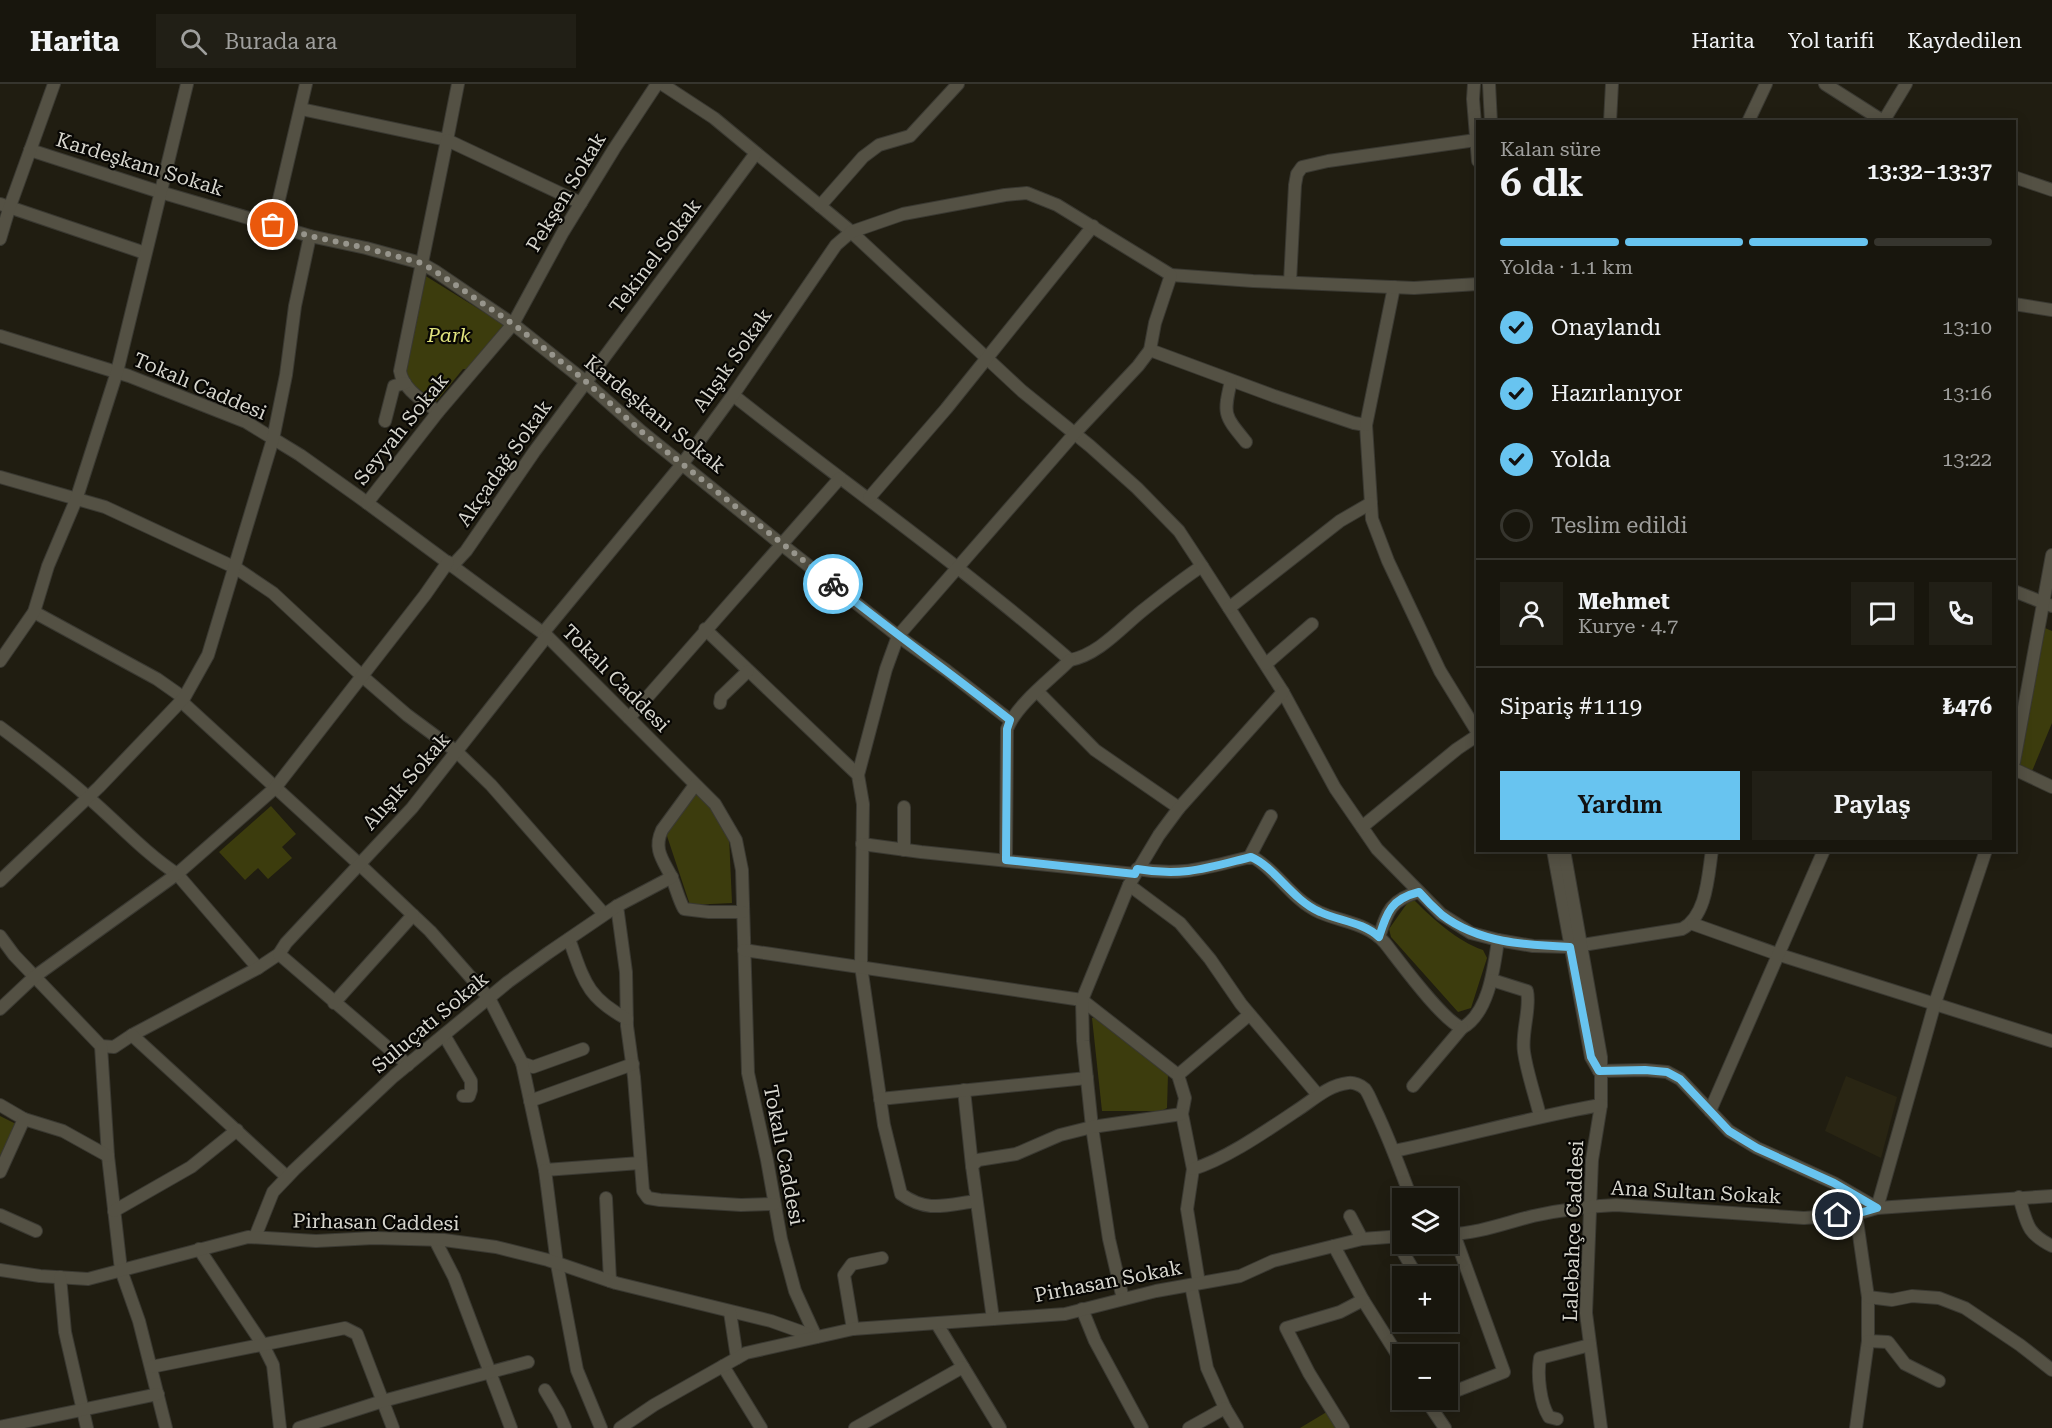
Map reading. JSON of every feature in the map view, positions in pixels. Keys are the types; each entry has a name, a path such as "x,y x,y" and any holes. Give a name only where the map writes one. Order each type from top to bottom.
{"street":[{"path":"0,239 4,207 30,150 54,84"},
{"path":"0,661 34,612 48,566 76,500 117,372 187,84"},
{"path":"273,225 306,84"},
{"path":"438,412 408,388 400,371 458,84"},
{"path":"660,84 714,118 851,232 1022,391 1075,433 1163,513 1179,531 1266,664 1335,788 1377,849 1441,914 1454,923 1471,933 1533,946 1576,946 1665,933 1693,924 1780,955 2052,1041"},
{"name":"Pekşen Sokak","path":"513,324 581,203 660,84"},
{"path":"820,206 863,157 879,145 910,136 958,84"},
{"path":"1290,282 1295,185 1297,174 1302,167 1328,161 1476,140 1474,84"},
{"path":"1490,84 1491,120"},
{"path":"1610,120 1612,84"},
{"path":"1749,120 1766,84"},
{"path":"1825,84 1881,120"},
{"path":"1884,120 1906,84"},
{"path":"301,109 447,141 581,203"},
{"name":"Kardeşkanı Sokak","path":"30,150 160,192 310,236 421,263 513,324 781,544 1010,720"},
{"name":"Tekinel Sokak","path":"585,382 756,153"},
{"path":"2016,178 2052,190"},
{"path":"851,232 903,214 1027,193 1057,205 1171,275 1414,288 1476,284"},
{"path":"4,207 145,253"},
{"path":"870,498 1093,226"},
{"name":"Alışık Sokak","path":"101,1046 114,1047 132,1035 258,968 283,949 412,808 457,752 545,634 683,463 733,395 836,245 851,232"},
{"path":"0,881 88,797 182,700 208,655 273,439 286,375 295,306 310,236"},
{"path":"976,1200 935,1207 915,1204 901,1194 884,1125 861,966 863,804 858,775 886,669 898,636 1075,433 1138,366 1150,350 1155,323 1171,275"},
{"path":"1394,287 1365,425 1372,519 1392,571 1440,671 1476,731"},
{"path":"2016,303 2052,310"},
{"name":"Seyyah Sokak","path":"367,503 438,412 513,324"},
{"name":"Tokalı Caddesi","path":"0,336 117,372 246,422 300,455 545,634 715,804 736,840 742,870 748,1073 781,1239 795,1291 816,1337"},
{"path":"1150,350 1231,381 1353,423 1365,425"},
{"path":"1231,381 1226,414 1228,421 1246,442"},
{"name":"Akçadağ Sokak","path":"0,1009 34,977 177,874 275,788 450,564 466,551 585,382"},
{"path":"385,421 394,386 405,383"},
{"path":"733,395 840,478 870,498 1030,625 1070,660"},
{"path":"0,477 105,507 236,568 273,593 407,715 457,752 491,785 604,914"},
{"path":"629,718 840,478"},
{"path":"1229,608 1340,521 1371,503"},
{"path":"2016,753 2048,605 2052,555"},
{"path":"1006,860 1007,729 1010,720 1070,660 1096,649 1173,586 1202,566"},
{"path":"2016,592 2048,605"},
{"path":"34,612 157,679 182,700 413,915 489,998 522,1063 545,1170 557,1264 577,1370 601,1428"},
{"path":"1266,664 1312,624"},
{"path":"705,629 858,775"},
{"path":"720,703 721,697 748,671"},
{"path":"1038,692 1095,750 1179,808"},
{"path":"1123,1299 1109,1239 1092,1127 1082,1000 1134,876 1159,835 1179,808 1283,692"},
{"path":"0,727 88,797 164,866 177,874 258,968"},
{"path":"1362,827 1476,735"},
{"path":"2016,771 2052,787"},
{"path":"695,784 658,839 659,855 672,878 684,909 743,912"},
{"path":"904,807 904,850"},
{"path":"1249,858 1271,816"},
{"path":"862,844 1134,876 1203,870 1249,858 1262,863 1297,898 1319,912 1374,932 1438,1007 1455,1025 1462,1028"},
{"name":"Lalebahçe Caddesi","path":"1553,852 1600,1057 1601,1105 1592,1160 1586,1313 1601,1428"},
{"name":"Lalebahçe Caddesi","path":"1564,852 1576,946"},
{"path":"1693,924 1705,891 1712,852"},
{"path":"1710,1112 1823,852"},
{"path":"1599,1071 1667,1072 1680,1079 1729,1131 1757,1148 1834,1183 1877,1208 1935,1003 1985,852"},
{"path":"1134,876 1180,922 1249,1015 1318,1095"},
{"name":"Suluçatı Sokak","path":"255,1237 273,1192 408,1065 508,982 604,914 672,878"},
{"path":"1379,937 1386,915 1391,909 1404,896 1419,892"},
{"path":"617,906 626,972 627,1019 633,1064 643,1191 648,1198 709,1204 774,1204"},
{"path":"334,1003 413,915"},
{"path":"0,936 34,977 101,1046 108,1156 121,1270 139,1321 166,1428"},
{"path":"569,939 584,980 595,997 627,1019"},
{"path":"1413,1086 1462,1028 1473,1022 1492,980 1498,940"},
{"path":"283,949 334,1003 408,1065"},
{"path":"744,950 1082,1000 1178,1075 1185,1098 1182,1114 1192,1169 1187,1209 1207,1368 1237,1428"},
{"path":"1492,980 1527,991 1524,1051 1540,1116"},
{"path":"1178,1075 1249,1015"},
{"path":"132,1035 287,1177"},
{"path":"444,1035 471,1081 469,1096 463,1096"},
{"path":"522,1063 532,1066 583,1049"},
{"path":"530,1101 633,1064"},
{"path":"880,1099 1087,1078"},
{"path":"1192,1169 1208,1164 1228,1153 1298,1111 1318,1095 1348,1083 1364,1088 1394,1151 1407,1188"},
{"path":"964,1090 976,1200 993,1319"},
{"path":"0,1105 24,1119 63,1131 108,1156"},
{"path":"1394,1151 1456,1138 1540,1116 1601,1105"},
{"path":"972,1166 978,1160 1016,1154 1060,1135 1092,1127 1182,1114"},
{"path":"0,1172 24,1119"},
{"path":"114,1211 191,1167 237,1130"},
{"path":"545,1170 640,1163"},
{"name":"Ana Sultan Sokak","path":"1589,1206 1616,1205 1804,1218 1856,1214 1877,1208 2052,1196"},
{"path":"2019,1197 2029,1227 2036,1238 2052,1246"},
{"path":"606,1198 610,1281"},
{"path":"1458,1234 1589,1206"},
{"path":"1856,1214 1868,1297 1868,1341 1856,1428"},
{"path":"0,1215 36,1231"},
{"path":"1350,1216 1362,1239"},
{"name":"Pirhasan Caddesi","path":"0,1270 88,1279 248,1237 316,1241 374,1238 435,1240 496,1247 548,1260 610,1281 771,1321 816,1337"},
{"name":"Pirhasan Sokak","path":"621,1428 654,1405 742,1356 816,1337 854,1329 1065,1314 1123,1299 1240,1276 1273,1261 1362,1239 1392,1237"},
{"path":"435,1240 454,1277 511,1428"},
{"path":"1334,1246 1363,1300 1392,1346"},
{"path":"199,1249 263,1345 273,1365 280,1428"},
{"path":"1458,1252 1504,1372 1458,1390"},
{"path":"854,1329 844,1275 852,1264 882,1257"},
{"path":"60,1277 65,1332 87,1428"},
{"path":"1868,1297 1892,1300 1912,1296 1940,1298 1965,1308 2052,1370"},
{"path":"1342,1428 1309,1373 1286,1328 1340,1312 1363,1300"},
{"path":"1082,1309 1095,1341 1142,1428"},
{"path":"730,1312 742,1356"},
{"path":"937,1324 1000,1428"},
{"path":"151,1367 345,1328 357,1334 393,1428"},
{"path":"1868,1341 1888,1342 1905,1364 1940,1381"},
{"path":"1557,1419 1549,1417 1545,1410 1538,1368 1540,1358 1590,1345"},
{"path":"299,1428 383,1401 528,1362"},
{"path":"723,1366 761,1428"},
{"path":"855,1428 963,1367"},
{"path":"545,1390 565,1428"},
{"path":"0,1427 158,1394"},
{"path":"1189,1428 1225,1408"},
{"path":"1435,1410 1445,1428"}],"shaded area":[{"path":"1846,1076 1897,1097 1881,1158 1825,1131"}],"green space":[{"name":"Park","path":"424,275 503,324 503,328 472,369 463,369 436,402 403,377"},
{"path":"2045,628 2052,631 2052,723 2030,776 2016,765"},
{"path":"696,793 714,811 729,836 732,903 690,905 666,833"},
{"path":"271,806 296,834 282,847 292,858 268,879 258,868 245,880 219,852"},
{"path":"1414,900 1437,922 1483,950 1487,958 1471,1008 1458,1012 1391,937 1389,929 1408,902"},
{"path":"1099,1017 1168,1074 1167,1108 1161,1111 1102,1111 1092,1018"},
{"path":"0,1116 16,1124 0,1156"},
{"path":"1330,1410 1341,1428 1300,1428"}],"way so far":[{"path":"273,225 421,263 435,271 513,324 582,378 642,432 833,584"}],"route":[{"path":"833,584 1010,720 1007,729 1006,860 1135,874 1137,869 1161,873 1203,870 1251,857 1262,863 1297,898 1319,912 1355,924 1374,932 1379,937 1386,915 1391,909 1404,896 1419,892 1441,914 1471,933 1533,946 1570,947 1591,1057 1599,1071 1667,1072 1680,1079 1729,1131 1757,1148 1834,1183 1877,1208 1856,1214 1838,1215"}]}
